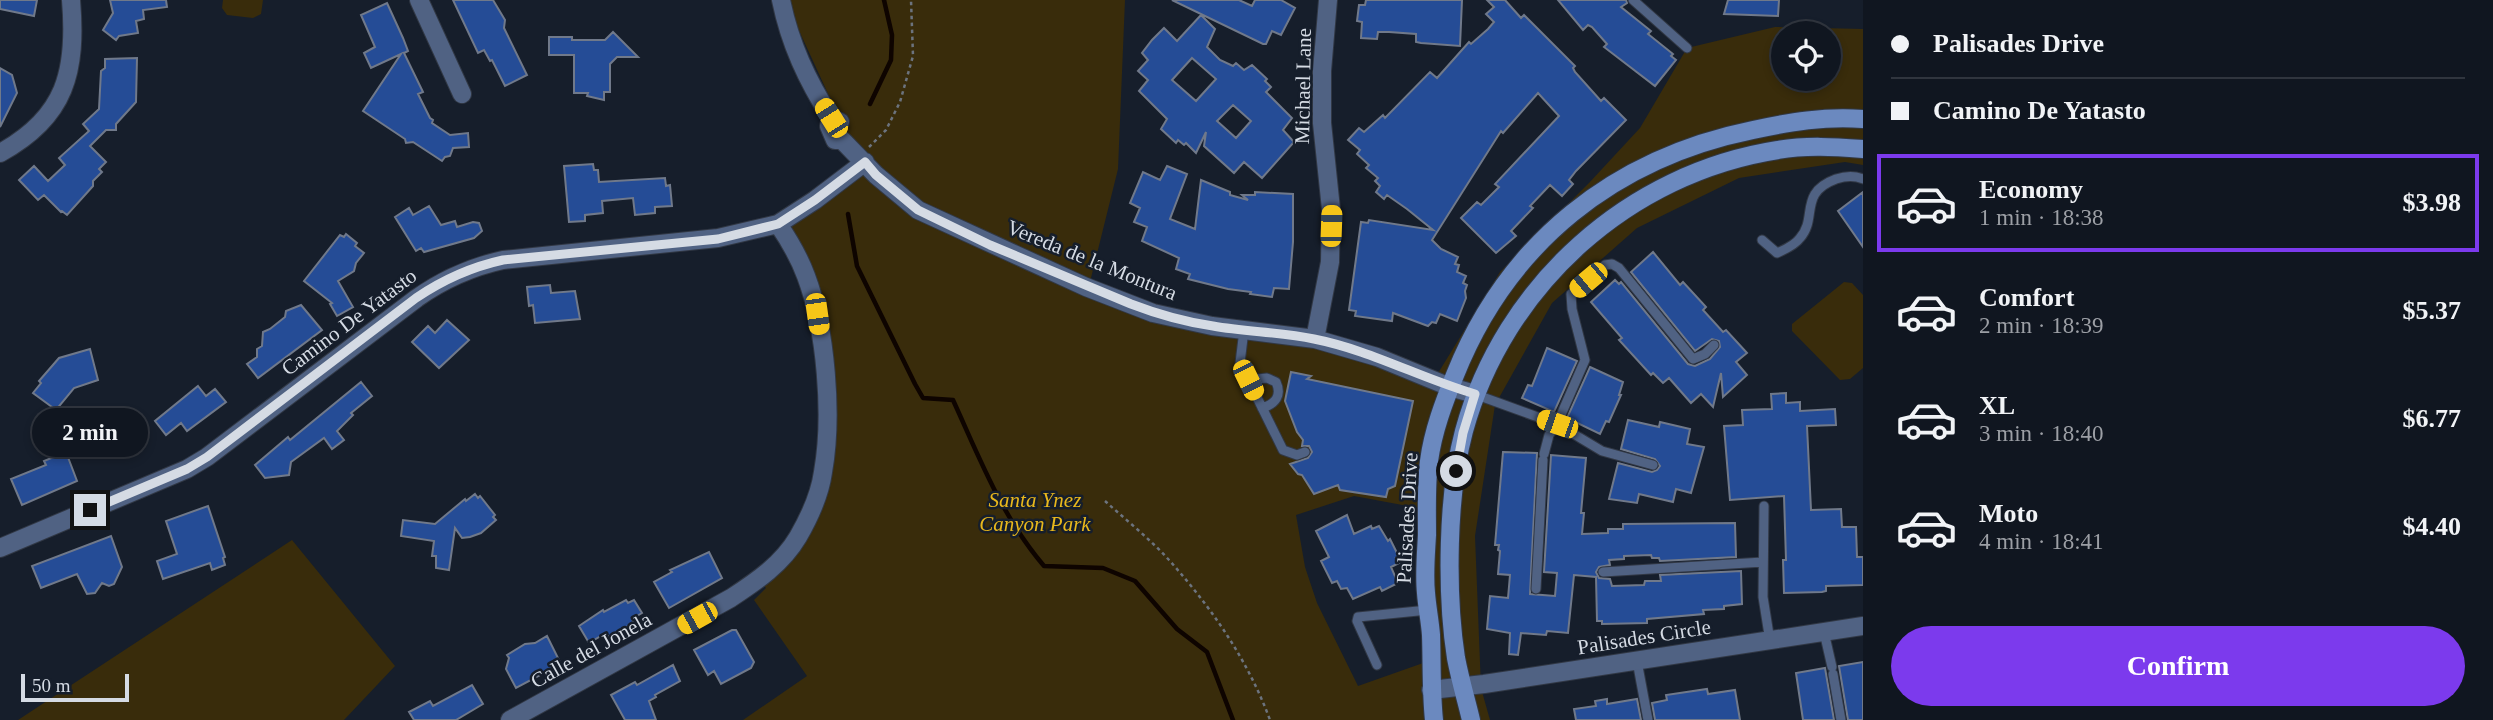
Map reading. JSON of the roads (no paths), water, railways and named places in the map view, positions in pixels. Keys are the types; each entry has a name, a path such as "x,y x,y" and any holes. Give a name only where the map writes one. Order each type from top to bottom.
{"street":[{"path":"0,153 30,135 61,96 72,59 74,32 71,0"},
{"path":"419,0 462,94"},
{"name":"Vereda de la Montura","path":"781,0 800,64 831,118 829,126 835,140 842,140 876,175 918,210 990,245 1153,313 1212,326 1315,339 1377,357 1450,387 1475,394"},
{"name":"Michael Lane","path":"1315,339 1330,262 1331,209 1322,123 1322,71 1328,0"},
{"name":"Palisades Drive","path":"1434,720 1425,593 1429,461 1438,421 1465,351 1480,323 1515,271 1559,224 1615,182 1646,164 1715,137 1788,122 1834,117 1863,118"},
{"path":"1471,720 1457,658 1451,605 1452,506 1463,433 1475,394 1508,330 1533,294 1579,244 1614,216 1660,187 1698,170 1779,149 1863,149"},
{"name":"Camino De Yatasto","path":"0,548 187,469 207,457 433,286 478,265 503,260 718,239 778,224 865,162"},
{"name":"Calle del Jonela","path":"510,720 731,598 759,580 782,559 798,537 823,475 828,419 824,362 812,294 793,247 778,224"},
{"name":"Palisades Circle","path":"1431,690 1637,662 1863,626"}],"lane":[{"path":"1633,0 1687,48"},
{"path":"1762,240 1777,253 1785,249 1804,232 1816,191 1845,176 1863,179"},
{"path":"1536,589 1543,457 1549,435 1557,424 1585,360 1572,309 1571,294 1605,265 1612,264 1619,268 1693,359 1705,354 1714,345"},
{"path":"1244,330 1240,363 1248,380 1283,450 1297,455 1305,452"},
{"path":"1248,380 1261,378 1276,382 1279,389 1277,399 1262,408"},
{"path":"1475,394 1557,424 1602,451 1653,465"},
{"path":"1764,506 1763,597 1770,641"},
{"path":"1603,572 1763,562"},
{"path":"1377,665 1357,621 1358,617 1428,610"},
{"path":"1824,632 1842,720"},
{"path":"1637,662 1648,720"}],"waterway":[{"path":"870,104 891,60 892,35 884,0"},
{"path":"848,214 857,266 915,384 923,398 953,400 993,487 1029,547 1044,566 1103,568 1135,581 1177,629 1207,652 1233,720"}],"park label":[{"name":"Santa Ynez Canyon Park","path":"1035,512"}]}
